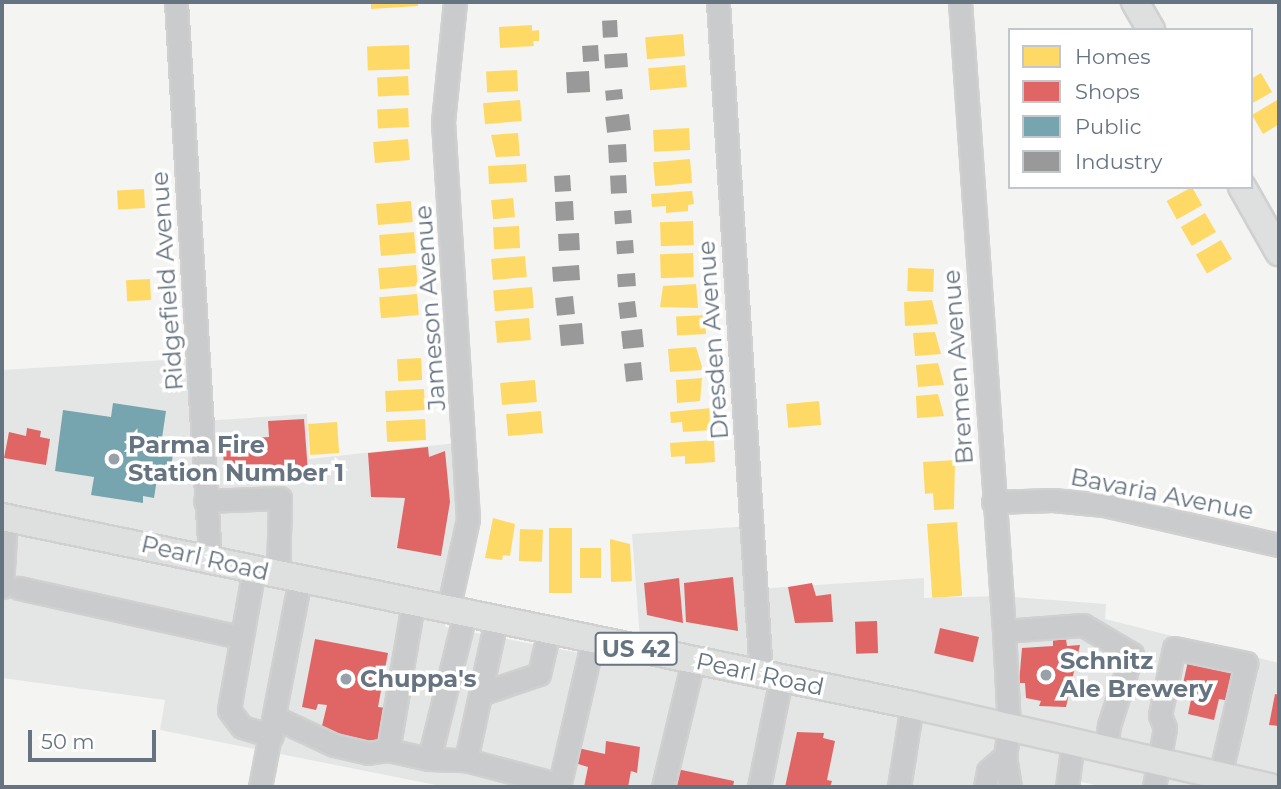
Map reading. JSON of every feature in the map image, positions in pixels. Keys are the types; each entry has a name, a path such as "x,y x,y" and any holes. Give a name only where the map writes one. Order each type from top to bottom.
{"main road":[{"path":"1135,2 1150,28"},
{"path":"1243,189 1279,252"},
{"name":"Pearl Road","path":"4,518 210,558 413,603 912,705 1106,750 1154,774 1220,776 1270,787"}],"street":[{"name":"Ridgefield Avenue","path":"176,2 210,558"},
{"name":"Jameson Avenue","path":"429,759 457,612 468,519 443,122 455,2"},
{"name":"Dresden Avenue","path":"718,2 771,677 759,787"},
{"name":"Bremen Avenue","path":"960,2 1009,728 1005,756"},
{"path":"205,501 280,498 274,727 260,787"},
{"name":"Bavaria Avenue","path":"993,502 1053,500 1104,505 1279,545"},
{"path":"4,518 10,588 240,637"},
{"path":"277,574 240,637 232,718 242,727 274,727 368,753 388,750 429,759 466,760 560,786 593,640"},
{"path":"388,750 413,603"},
{"path":"466,760 496,620"},
{"path":"1003,631 1083,625 1132,654 1109,725 1106,750"},
{"path":"480,694 539,674 549,631"},
{"path":"1154,774 1165,729 1160,715 1174,648 1246,663 1220,776"},
{"path":"663,787 693,661"},
{"path":"898,787 912,705"},
{"path":"1067,787 1073,742"},
{"path":"985,787 988,771 1005,756"},
{"path":"1005,756 1010,787"}],"shaded area":[{"path":"198,358 202,421 307,414 309,459 465,442 467,533 445,627 642,665 632,534 751,526 756,589 924,578 924,598 1001,596 1106,604 1105,619 1279,663 1279,787 1105,787 1076,781 1075,787 446,787 160,730 165,700 2,678 2,370"}],"building: Homes":[{"path":"371,2 418,2 418,6 371,9"},
{"path":"532,25 532,31 539,30 539,41 533,41 534,46 500,48 499,27"},
{"path":"683,34 685,56 647,59 645,37"},
{"path":"409,45 410,69 368,70 367,46"},
{"path":"685,65 687,87 650,90 648,68"},
{"path":"517,70 518,91 487,93 486,72"},
{"path":"1261,73 1272,92 1253,103 1253,78"},
{"path":"408,76 409,95 378,97 377,78"},
{"path":"520,100 522,121 485,124 483,103"},
{"path":"1277,100 1279,124 1263,134 1253,114"},
{"path":"408,108 409,127 378,129 377,110"},
{"path":"689,128 690,150 654,152 653,130"},
{"path":"518,133 520,156 496,157 491,135"},
{"path":"408,139 410,160 375,163 373,142"},
{"path":"690,159 692,183 655,186 653,162"},
{"path":"526,164 527,182 489,184 488,166"},
{"path":"144,189 145,208 118,209 117,190"},
{"path":"1193,189 1202,205 1177,219 1167,201"},
{"path":"692,191 694,204 688,205 688,211 666,213 666,206 652,207 651,194"},
{"path":"513,198 515,217 493,219 491,200"},
{"path":"411,201 413,222 378,225 376,204"},
{"path":"1205,213 1216,232 1192,246 1181,227"},
{"path":"693,221 694,245 661,246 660,222"},
{"path":"519,226 520,248 494,249 493,227"},
{"path":"414,232 416,253 381,256 379,235"},
{"path":"1221,240 1232,259 1207,274 1196,254"},
{"path":"693,253 694,277 661,278 660,254"},
{"path":"525,256 527,277 493,280 491,259"},
{"path":"416,265 418,286 380,289 378,268"},
{"path":"908,268 934,269 933,292 907,291"},
{"path":"150,279 151,300 127,301 126,280"},
{"path":"696,284 698,308 660,307 663,286"},
{"path":"532,287 534,308 495,311 493,290"},
{"path":"417,294 419,315 381,318 379,297"},
{"path":"932,300 938,324 905,326 904,302"},
{"path":"705,315 706,334 677,335 676,317"},
{"path":"529,318 531,340 497,343 495,321"},
{"path":"935,332 941,354 915,356 913,333"},
{"path":"696,347 703,370 670,372 668,349"},
{"path":"421,358 422,380 398,381 397,359"},
{"path":"938,363 944,385 918,387 916,365"},
{"path":"702,378 700,401 677,403 676,380"},
{"path":"535,380 537,402 502,405 500,383"},
{"path":"424,389 425,410 386,412 385,391"},
{"path":"938,394 944,416 917,418 916,396"},
{"path":"819,401 821,425 788,428 786,404"},
{"path":"711,408 712,430 683,432 682,422 671,423 670,412"},
{"path":"541,411 543,433 508,436 506,414"},
{"path":"425,419 426,440 387,442 386,421"},
{"path":"337,422 339,453 310,455 308,424"},
{"path":"714,440 715,462 685,464 685,456 671,457 670,443"},
{"path":"955,460 954,509 934,510 933,493 925,494 923,462"},
{"path":"493,518 515,524 510,556 503,555 502,560 485,558"},
{"path":"957,522 962,596 932,598 927,524"},
{"path":"549,528 572,528 572,593 549,593"},
{"path":"520,529 543,530 542,562 519,561"},
{"path":"610,539 630,544 632,581 611,582"},
{"path":"580,548 601,548 601,578 580,578"}],"building: Shops":[{"path":"304,419 308,472 225,477 222,440 269,437 268,421"},
{"path":"27,428 41,431 40,437 50,439 46,465 4,458 9,432 26,436"},
{"path":"428,447 429,457 445,451 450,502 441,556 397,548 405,498 371,497 368,453"},
{"path":"733,577 738,631 686,622 684,583"},
{"path":"679,578 683,623 647,615 644,583"},
{"path":"812,583 816,596 831,594 833,622 795,623 788,587"},
{"path":"877,621 878,653 856,654 855,622"},
{"path":"940,628 979,637 973,662 934,653"},
{"name":"Chuppa's","path":"315,639 388,653 378,707 387,708 377,745 321,730 327,705 318,704 316,710 302,707"},
{"name":"Schnitz Ale Brewery","path":"1066,639 1067,646 1080,645 1066,707 1039,706 1041,701 1026,698 1025,683 1019,683 1022,648 1053,646 1053,640"},
{"path":"1188,661 1236,672 1230,701 1219,699 1214,720 1188,714 1192,695 1181,693"},
{"path":"1275,694 1279,695 1279,726 1269,725"},
{"path":"797,732 824,733 823,738 835,741 827,780 832,781 830,787 785,787"},
{"path":"606,741 640,747 637,773 631,771 628,787 584,787 588,767 575,763 578,748 605,754"},
{"path":"677,769 734,781 733,787 669,787"}],"building: Public":[{"name":"Parma Fire Station Number 1","path":"113,403 166,411 161,445 174,447 169,481 157,479 154,498 143,496 143,503 91,495 94,477 55,471 63,410 111,417"}],"building: Industry":[{"path":"617,20 618,37 603,38 602,21"},
{"path":"598,45 599,61 583,62 582,46"},
{"path":"627,53 628,67 605,69 604,55"},
{"path":"589,71 590,92 567,93 566,72"},
{"path":"622,89 623,99 606,101 605,91"},
{"path":"629,114 631,130 607,133 605,117"},
{"path":"626,144 627,162 609,163 608,145"},
{"path":"570,175 571,191 555,192 554,176"},
{"path":"626,175 627,193 611,194 610,176"},
{"path":"573,201 574,220 556,221 555,202"},
{"path":"631,210 632,223 615,224 614,211"},
{"path":"579,233 580,250 559,251 558,234"},
{"path":"633,240 634,253 617,254 616,241"},
{"path":"579,265 580,280 553,282 552,267"},
{"path":"635,273 636,286 618,287 617,274"},
{"path":"573,296 575,314 557,316 555,298"},
{"path":"635,301 637,317 620,319 618,303"},
{"path":"582,323 584,344 561,346 559,325"},
{"path":"642,329 644,347 623,349 621,331"},
{"path":"641,362 643,380 626,382 624,364"}],"place":[{"name":"Parma Fire Station Number 1","path":"114,459"},
{"name":"Schnitz Ale Brewery","path":"1046,675"},
{"name":"Chuppa's","path":"346,679"}]}
